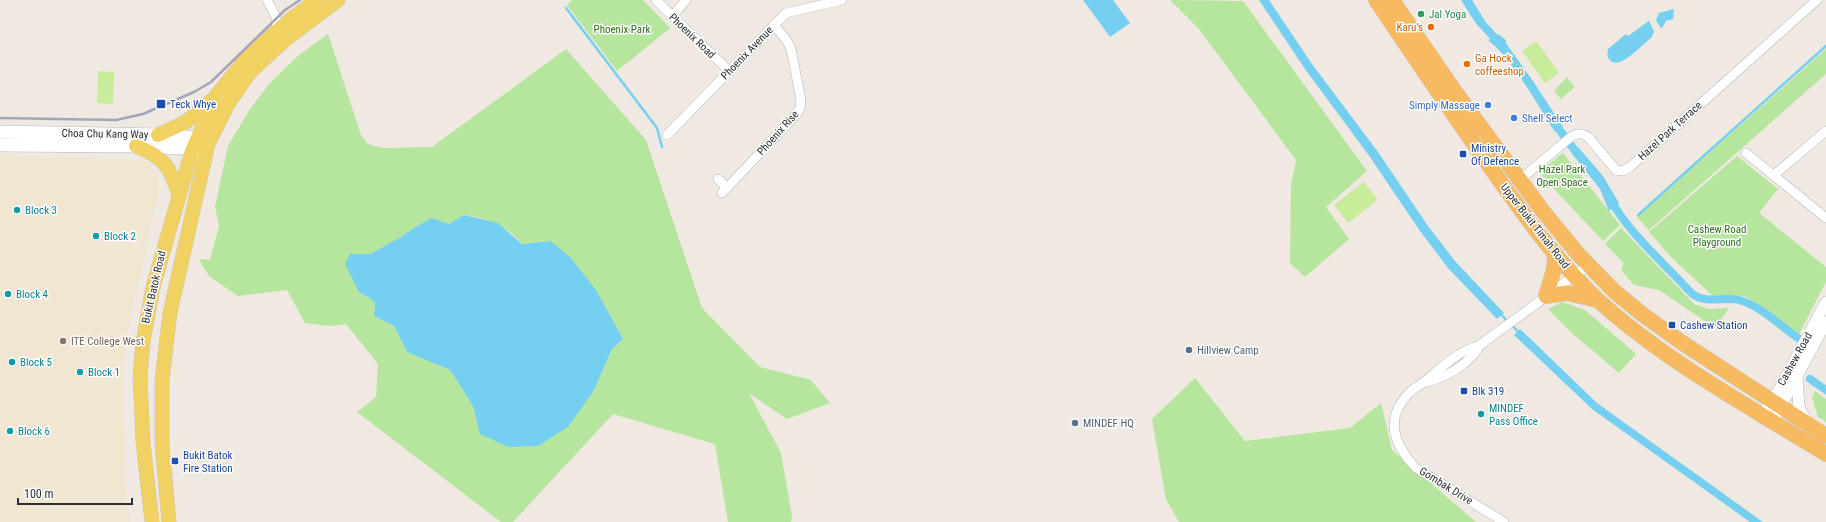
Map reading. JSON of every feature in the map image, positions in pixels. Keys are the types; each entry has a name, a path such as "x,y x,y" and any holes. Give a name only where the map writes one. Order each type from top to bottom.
{"highway":[{"name":"Upper Bukit Timah Road","path":"1376,0 1484,158 1540,236 1599,301 1630,327 1675,360 1826,454"},
{"name":"Upper Bukit Timah Road","path":"1392,0 1456,93 1521,179 1542,210 1589,265 1614,291 1642,314 1681,342 1826,436"},
{"path":"1555,254 1554,269 1546,296 1568,293 1599,301"},
{"path":"1675,360 1679,358 1683,351 1681,342"}],"main road":[{"path":"158,135 186,122 216,96 250,54 277,24 291,19 317,0"},
{"path":"201,148 250,72 285,40 338,0"},
{"path":"201,148 216,96"},
{"name":"Choa Chu Kang Way","path":"0,132 158,135 187,137 201,148"},
{"name":"Choa Chu Kang Way","path":"0,145 201,148"},
{"path":"136,146 152,152 165,162 173,176 179,195"},
{"name":"Bukit Batok Road","path":"152,522 143,442 140,377 142,349 148,308 179,195 201,148"},
{"name":"Bukit Batok Road","path":"168,516 162,444 162,380 170,313 201,148"},
{"path":"157,522 168,516"}],"street":[{"path":"267,0 277,24"},
{"name":"Phoenix Road","path":"656,0 672,18 729,71"},
{"path":"672,18 686,0"},
{"name":"Phoenix Avenue","path":"667,135 786,13 842,0"},
{"name":"Hazel Park Terrace","path":"1521,179 1572,136 1584,134 1616,170 1623,170 1630,167 1817,0"},
{"name":"Phoenix Rise","path":"718,178 725,190 796,115 800,108 801,97 791,49 787,41 774,25"},
{"path":"1774,175 1826,131"},
{"path":"1746,153 1826,218"},
{"name":"Gombak Drive","path":"1504,522 1416,468 1405,456 1395,436 1394,419 1402,400 1410,391 1423,383 1438,380 1474,356 1480,346 1504,327 1589,265"},
{"name":"Cashew Road","path":"1776,404 1799,372 1805,342 1826,302"},
{"name":"Cashew Road","path":"1768,418 1803,355 1826,322"},
{"path":"1799,372 1799,407 1810,426"}],"shaded area":[{"name":"ITE College West","path":"0,156 140,160 147,161 158,177 158,197 150,226 144,260 127,331 123,369 125,490 130,522 0,522"}],"green space":[{"name":"Phoenix Park","path":"572,0 643,0 670,28 617,71 567,5"},
{"path":"1170,0 1243,1 1367,171 1326,207 1349,239 1305,277 1290,263 1291,184 1296,160 1199,29"},
{"path":"328,34 361,135 368,144 383,148 432,147 566,49 646,140 702,308 760,367 811,380 830,403 787,419 749,393 781,453 792,517 791,522 728,522 715,444 613,414 513,522 501,522 357,412 376,397 378,364 346,324 330,326 305,323 287,290 238,296 209,276 199,259 210,260 219,226 215,207 228,146 250,109 269,84 299,55","holes":["465,215 503,227 522,244 551,241 623,339 612,349 593,392 480,434 473,406 450,370 407,352 394,326 374,316 375,302 359,292 350,254 370,254 401,237 415,227 449,224"]},
{"path":"1536,41 1559,73 1545,83 1522,51"},
{"path":"1826,49 1826,74 1649,230 1637,217"},
{"path":"98,71 114,72 113,104 97,103"},
{"path":"1567,77 1575,87 1561,99 1554,91"},
{"name":"Hazel Park Open Space","path":"1563,153 1620,225 1603,241 1541,175 1544,168"},
{"name":"Cashew Road Playground","path":"1737,156 1778,189 1759,213 1826,267 1826,282 1799,334 1747,297 1732,295 1713,296 1672,258 1649,232"},
{"path":"1364,182 1378,200 1348,223 1334,205"},
{"path":"1621,228 1694,304 1708,309 1729,308 1715,328 1659,290 1634,285 1621,270 1624,263 1605,244"},
{"path":"1562,302 1585,310 1636,354 1619,373 1573,334 1548,309"},
{"path":"1195,378 1245,441 1350,428 1381,403 1392,450 1476,522 1179,522 1166,499 1152,419"},
{"path":"1815,391 1826,399 1826,422 1818,417 1812,397"}],"water":[{"path":"1083,0 1113,0 1130,23 1110,37"},
{"path":"1259,0 1269,0 1312,64 1378,152 1428,226 1455,261 1504,313 1497,319 1448,268 1420,231 1370,157 1305,69"},
{"path":"1461,0 1472,0 1485,21 1477,25"},
{"path":"1674,9 1673,19 1666,21 1662,28 1660,27 1656,20 1659,13"},
{"path":"1649,21 1654,31 1652,37 1626,59 1615,63 1609,59 1607,53 1608,49 1626,34 1628,36"},
{"path":"1500,35 1533,81 1563,127 1555,132 1515,70 1497,48 1488,40"},
{"path":"1578,147 1603,176 1619,203 1609,211 1600,189 1570,151"},
{"path":"464,215 498,223 522,244 551,241 571,258 596,290 623,339 612,349 593,392 568,427 538,446 508,447 480,434 473,406 450,370 407,352 394,326 374,316 375,302 359,292 345,264 350,254 370,254 432,218 449,224"},
{"path":"1520,329 1597,403 1763,522 1750,522 1592,409 1514,335"}],"waterway":[{"path":"1466,0 1481,23 1494,37 1502,42"},
{"path":"566,8 657,128 662,147"},
{"path":"1638,215 1826,46"},
{"path":"1553,121 1579,156"},
{"path":"1610,198 1630,228 1694,295 1704,299 1733,299 1747,303 1762,311 1798,338"},
{"path":"1499,312 1508,322"},
{"path":"1512,325 1519,333"},
{"path":"1810,379 1826,390"}],"railway":[{"path":"0,118 116,120 143,114 194,92 211,82 285,10 300,0"}],"place":[{"name":"Jal Yoga","path":"1421,14"},
{"name":"Karu’s","path":"1431,27"},
{"name":"Ga Hock coffeeshop","path":"1467,64"},
{"name":"Teck Whye","path":"161,104"},
{"name":"Simply Massage","path":"1488,105"},
{"name":"Shell Select","path":"1514,118"},
{"name":"Ministry Of Defence","path":"1463,154"},
{"name":"Block 3","path":"17,210"},
{"name":"Block 2","path":"96,236"},
{"name":"Block 4","path":"8,294"},
{"name":"Cashew Station","path":"1672,325"},
{"name":"ITE College West","path":"63,341"},
{"name":"Hillview Camp","path":"1189,350"},
{"name":"Block 5","path":"12,362"},
{"name":"Block 1","path":"80,372"},
{"name":"Blk 319","path":"1464,391"},
{"name":"MINDEF Pass Office","path":"1481,414"},
{"name":"MINDEF HQ","path":"1075,423"},
{"name":"Block 6","path":"10,431"},
{"name":"Bukit Batok Fire Station","path":"175,461"}]}
